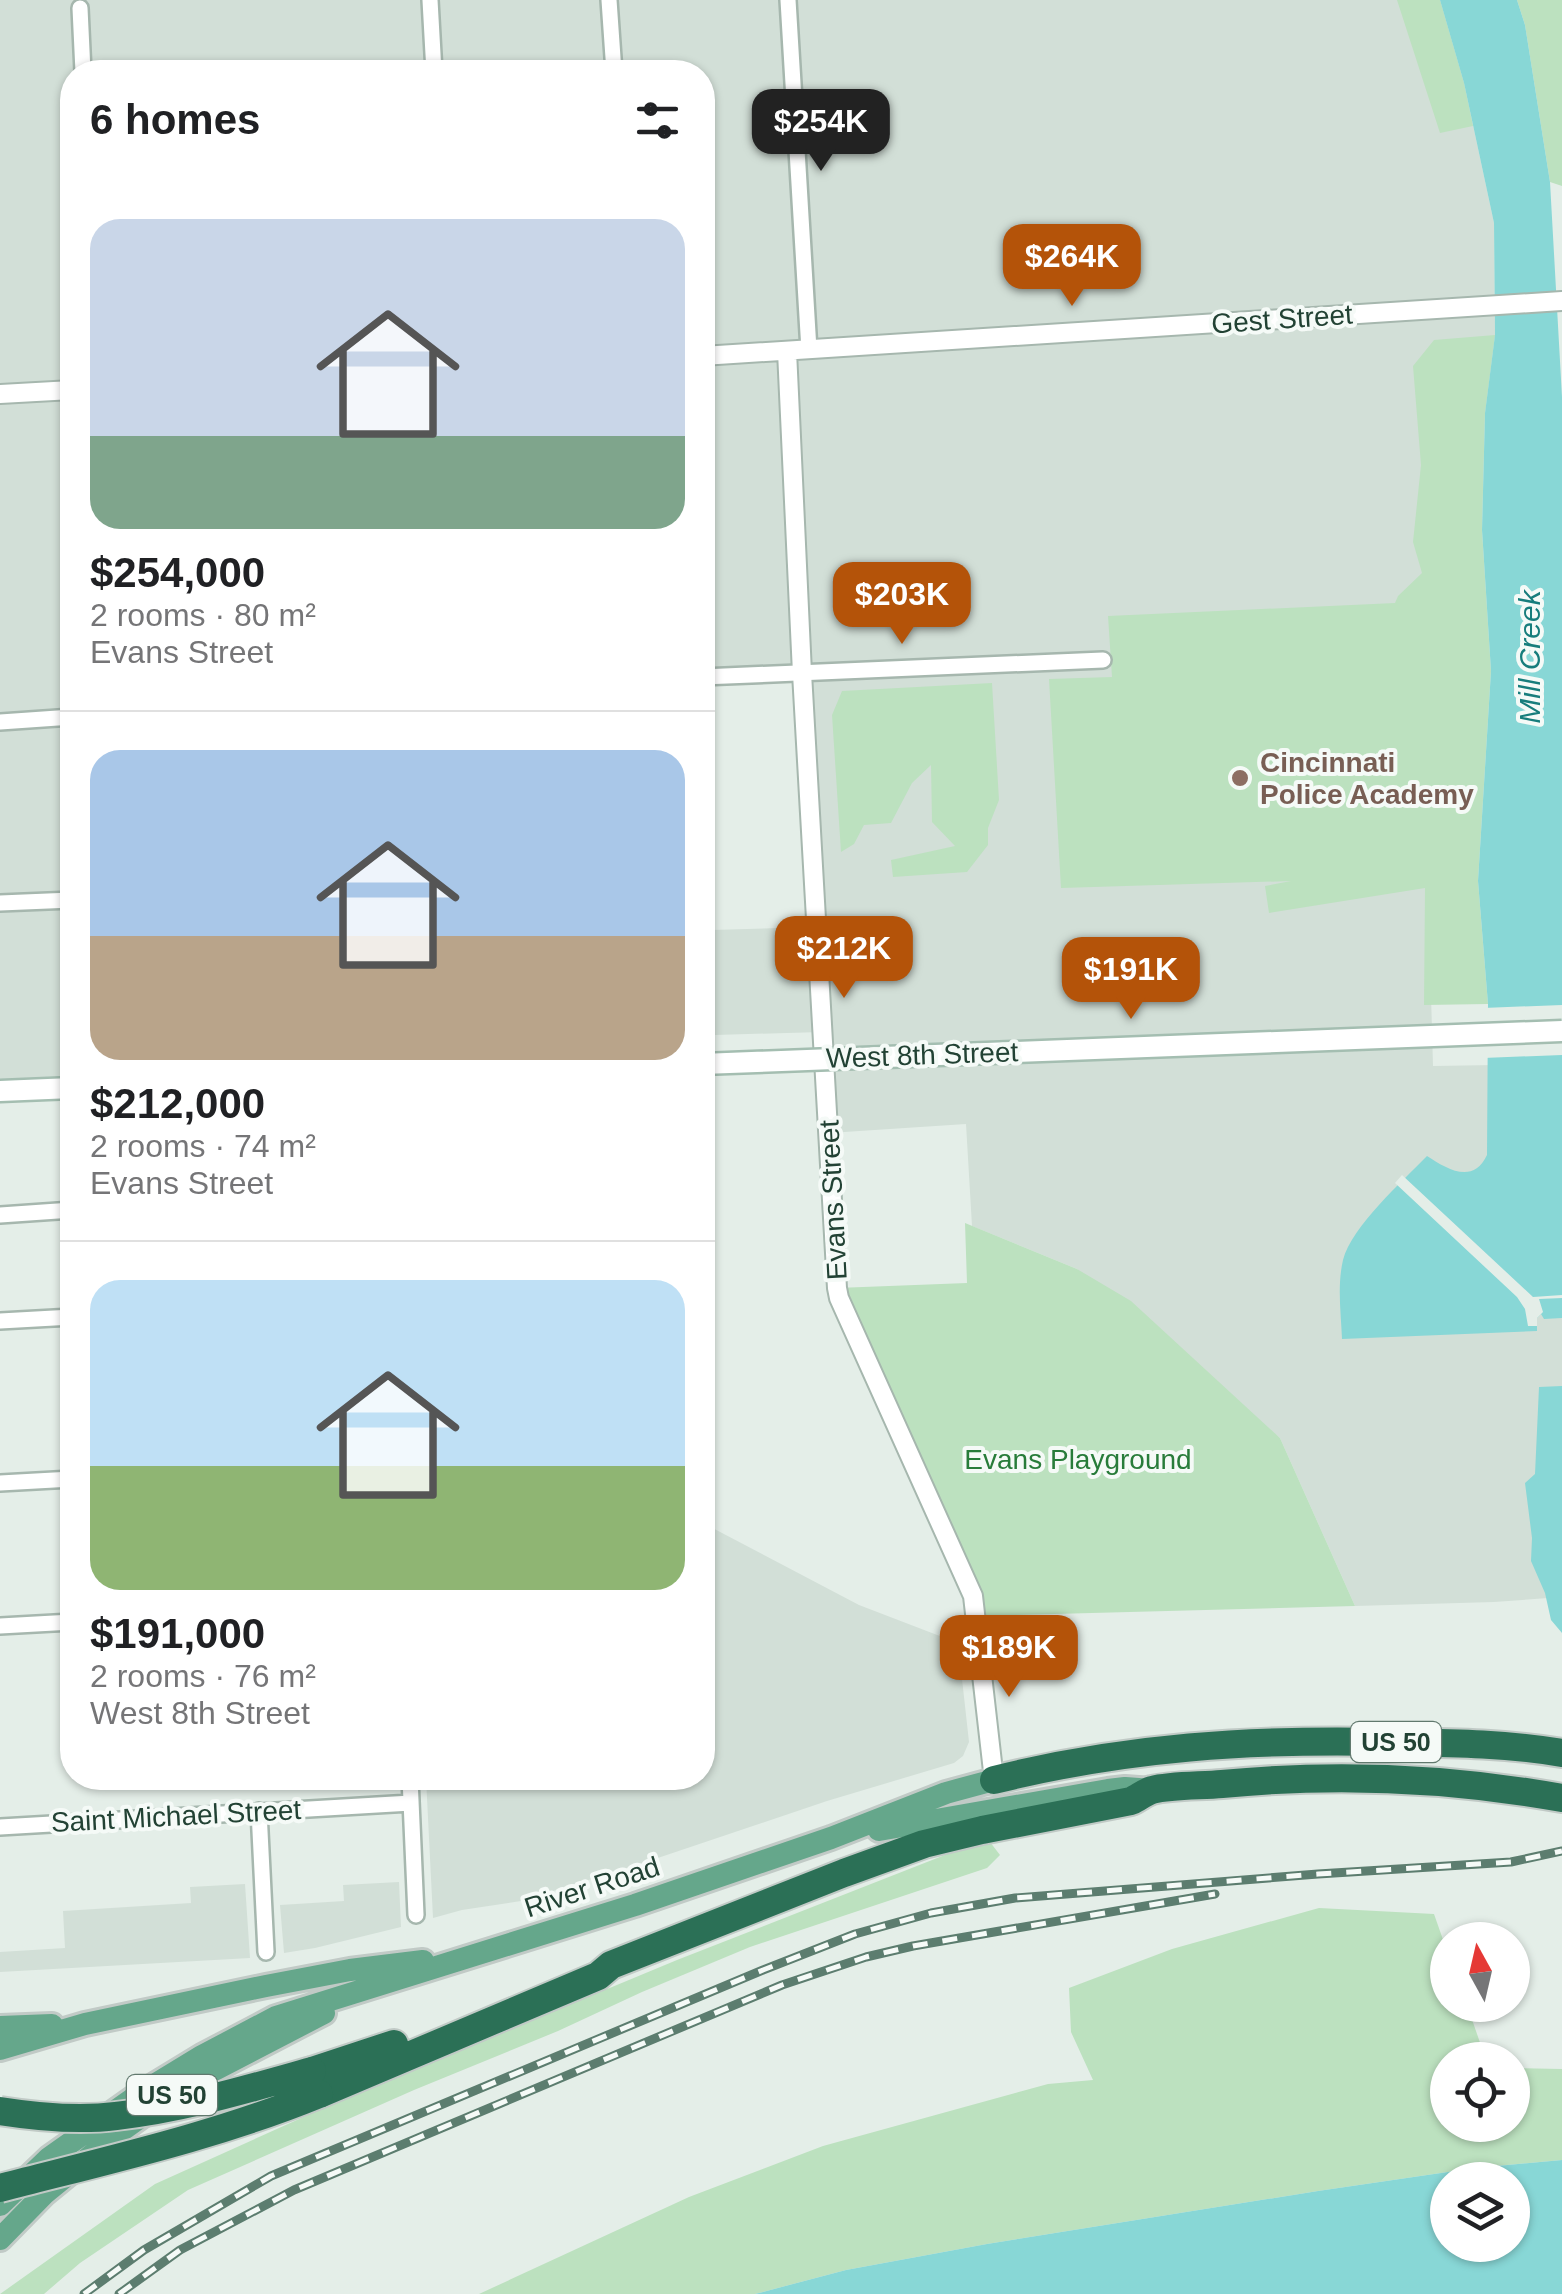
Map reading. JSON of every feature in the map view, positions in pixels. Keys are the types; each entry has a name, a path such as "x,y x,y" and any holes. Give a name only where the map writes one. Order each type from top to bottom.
{"highway":[{"name":"US 50","path":"994,1780 1054,1765 1228,1743 1454,1742 1562,1754"},
{"name":"US 50","path":"1109,1797 1131,1801 1152,1790 1323,1779 1394,1780 1517,1790 1562,1798"},
{"path":"0,2188 265,2116 315,2083 574,1974 611,1966 924,1844 1109,1797"},
{"path":"0,2111 70,2118 113,2117 315,2083"}],"main road":[{"name":"West 8th Street","path":"715,1063 1562,1030"},
{"path":"0,1091 60,1088"},
{"name":"River Road","path":"0,2205 49,2158 138,2094 276,2017 652,1899 831,1838 946,1793 994,1780"},
{"name":"River Road","path":"831,1838 1109,1797"},
{"path":"0,2049 85,2024 266,1986 350,1970 476,1954"},
{"name":"River Road","path":"0,2239 58,2183 161,2102 214,2070 371,1989"},
{"path":"0,2027 85,2024"}],"street":[{"path":"430,0 433,60"},
{"path":"609,0 613,60"},
{"path":"788,0 810,350"},
{"path":"80,8 83,60"},
{"name":"Gest Street","path":"715,355 1562,301"},
{"name":"Evans Street","path":"787,351 837,1288 972,1596 994,1780"},
{"path":"0,394 60,391"},
{"path":"715,677 1102,660"},
{"path":"0,722 60,718"},
{"path":"0,903 60,900"},
{"path":"0,1215 60,1211"},
{"path":"0,1321 60,1318"},
{"path":"0,1483 60,1480"},
{"path":"0,1626 60,1623"},
{"path":"411,1790 416,1916"},
{"name":"Saint Michael Street","path":"0,1827 412,1803"},
{"path":"259,1810 266,1952"}],"shaded area":[{"path":"0,0 1440,0 1464,83 1494,223 1495,335 1485,413 1420,603 1433,1066 1562,1064 1562,1597 1355,1606 1280,1438 1077,1269 972,1226 966,1124 829,1133 821,1032 715,1035 715,930 817,927 802,674 715,677 715,60 60,60 60,1088 0,1091"},
{"path":"715,1529 859,1605 958,1643 969,1742 963,1756 954,1763 521,1901 433,1918 427,1790 715,1790"},
{"path":"399,1882 401,1927 284,1953 280,1905 344,1901 343,1885"},
{"path":"245,1884 250,1958 0,1972 0,1952 65,1948 63,1911 191,1903 190,1887"}],"green space":[{"path":"1397,0 1440,0 1473,126 1440,133"},
{"path":"1517,0 1562,0 1562,186 1550,182 1525,25"},
{"path":"1495,335 1485,413 1482,530 1491,671 1478,881 1488,1004 1424,1005 1425,888 1269,913 1265,886 1291,881 1061,888 1049,679 1112,677 1108,616 1395,603 1422,573 1413,542 1421,465 1413,366 1434,340"},
{"path":"992,683 999,800 988,828 988,845 967,872 893,877 891,860 955,846 932,822 931,765 912,783 891,823 864,825 854,844 841,852 832,715 842,691"},
{"name":"Evans Playground","path":"965,1223 1077,1269 1131,1301 1280,1438 1355,1606 976,1616 837,1288 967,1283"},
{"path":"990,1842 1000,1855 987,1868 750,1947 414,2090 188,2190 80,2263 44,2294 0,2294 155,2184 348,2097 677,1960 950,1853"},
{"path":"1319,1908 1434,1914 1437,1922 1430,1922 1430,2022 1473,2022 1480,2042 1430,2042 1430,2142 1530,2142 1530,2068 1562,2069 1562,2160 1430,2162 1430,2175 987,2244 846,2270 755,2294 479,2294 689,2197 823,2146 1048,2084 1093,2080 1071,2032 1069,1988 1172,1949"}],"water":[{"name":"Mill Creek","path":"1440,0 1517,0 1525,25 1550,182 1562,397 1562,1318 1544,1319 1541,1314 1537,1331 1342,1339 1343,1260 1367,1219 1427,1156 1451,1169 1467,1172 1475,1170 1487,1155 1488,1004 1478,881 1491,671 1482,530 1485,413 1495,335 1494,223 1464,83"},
{"path":"1562,1386 1562,1633 1551,1620 1531,1561 1525,1483 1535,1474 1539,1387"},
{"path":"1562,2160 1562,2294 755,2294 846,2270 987,2244 1430,2175 1430,2262 1530,2262 1530,2163"}],"pier":[{"path":"1562,1005 1562,1055 1483,1058 1483,1008"},
{"path":"1402,1175 1533,1297 1562,1295 1539,1299 1543,1312 1537,1318 1537,1326 1528,1326 1525,1309 1517,1297 1395,1183"}],"railway":[{"path":"84,2294 144,2250 271,2176 855,1934 931,1913 1015,1898 1511,1862 1562,1851"},
{"path":"119,2294 180,2250 294,2190 782,1985 913,1946 1215,1894"}],"place":[{"name":"Cincinnati Police Academy","path":"1240,778"}]}
